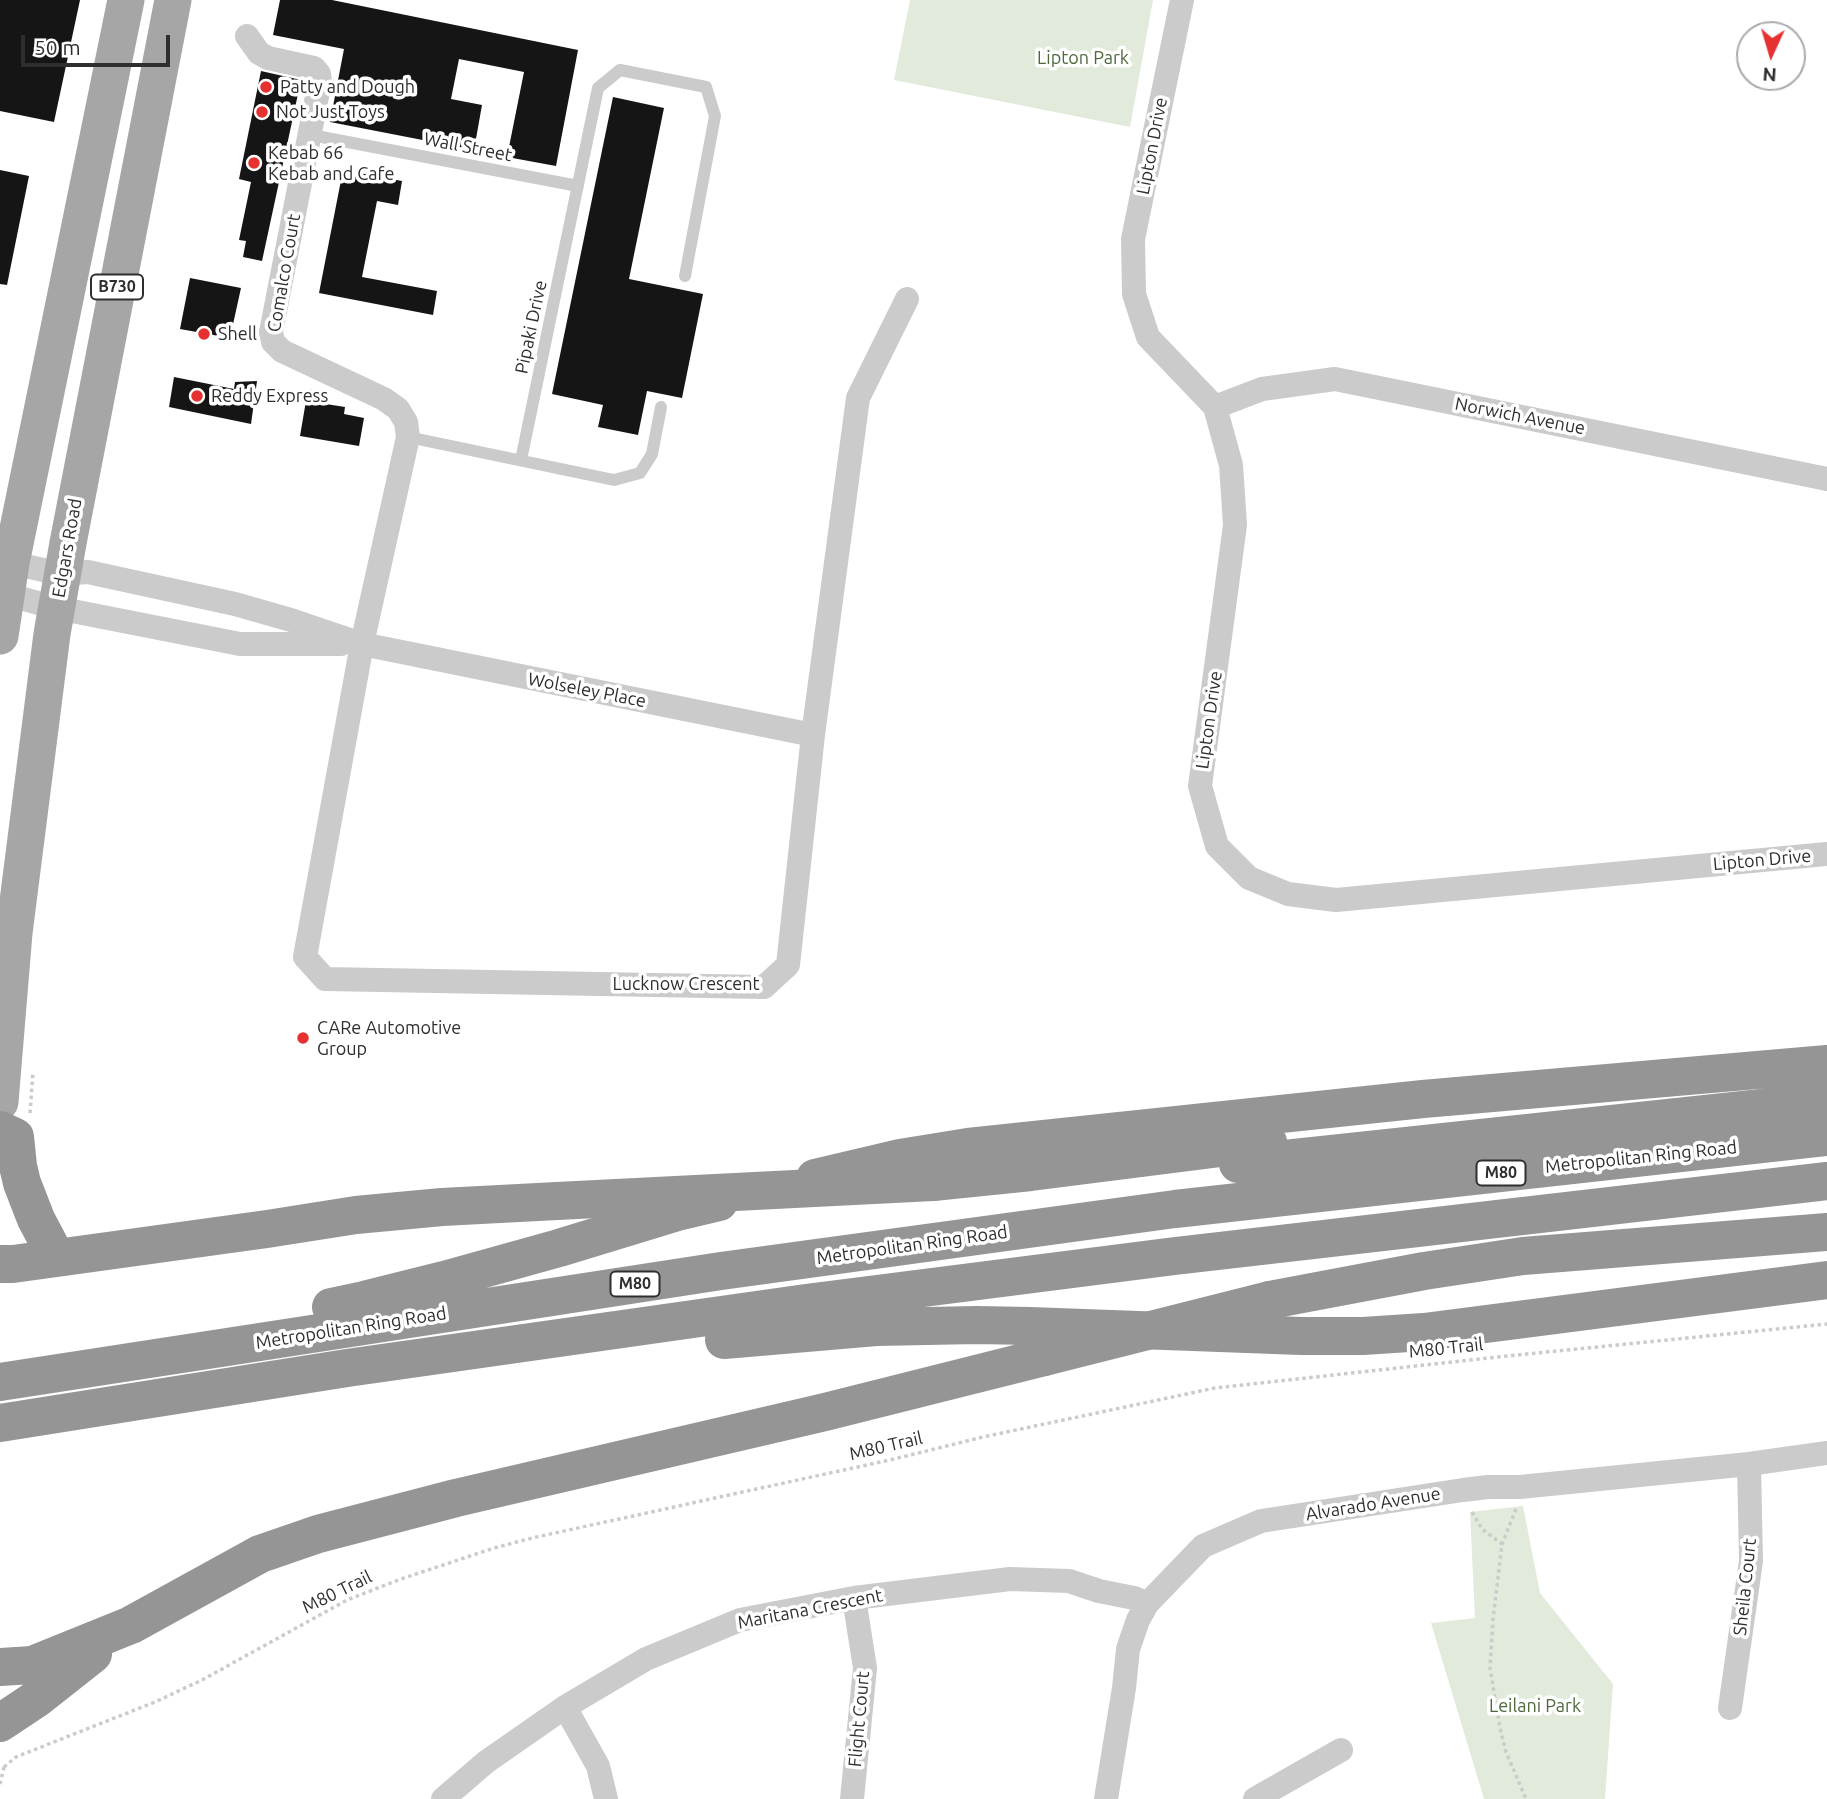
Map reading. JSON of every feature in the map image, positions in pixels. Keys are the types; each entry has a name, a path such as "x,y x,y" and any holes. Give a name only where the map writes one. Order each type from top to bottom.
{"highway":[{"path":"95,1368 275,1317 377,1297 559,1248 677,1212 900,1157 968,1147 1423,1099 1827,1064"},
{"path":"933,1182 1248,1144 1827,1083"},
{"path":"0,1264 356,1215 442,1207 933,1182 1038,1181 1131,1176 1827,1101"},
{"path":"10,1116 22,1183 36,1219 56,1257"},
{"name":"Metropolitan Ring Road","path":"0,1382 721,1271 1175,1209 1827,1137"},
{"path":"0,1423 347,1368 806,1303 1175,1255 1827,1181"},
{"path":"0,1667 32,1665 131,1625 260,1553 318,1534 469,1494 825,1412 1270,1300 1424,1271 1523,1256 1827,1232"},
{"path":"347,1368 604,1352 766,1335 876,1327 1030,1326 1249,1335 1375,1335 1424,1332 1827,1280"},
{"path":"0,1723 36,1699 131,1625"}],"main road":[{"name":"B730","path":"0,636 8,578 126,0"},
{"name":"Edgars Road","path":"10,1116 14,933 59,591 173,0"}],"street":[{"name":"Lipton Drive","path":"1182,0 1133,239 1134,294 1148,337 1215,407 1231,465 1235,525 1199,786 1217,846 1249,878 1288,894 1336,900 1827,854"},
{"name":"Comalco Court","path":"247,36 258,53 268,58 314,68 320,81 271,332 273,342 282,351 384,399 398,409 406,422 408,437"},
{"name":"Lucknow Crescent","path":"362,644 305,957 325,979 764,988 788,965 813,735 858,398 907,299"},
{"name":"Norwich Avenue","path":"1215,407 1262,389 1335,379 1827,479"},
{"path":"362,644 408,437"},
{"name":"Wolseley Place","path":"8,578 59,591 88,572 235,604 362,644 813,735"},
{"name":"Wolseley Place","path":"8,578 240,644 362,644"},
{"name":"Alvarado Avenue","path":"1105,1799 1128,1649 1142,1611 1203,1546 1261,1521 1488,1487 1520,1487 1749,1464 1827,1453"},
{"name":"Sheila Court","path":"1730,1708 1751,1561 1749,1464"},
{"name":"Maritana Crescent","path":"443,1799 486,1762 565,1707 646,1658 740,1620 854,1598 1010,1579 1069,1581 1133,1598 1142,1611"},
{"name":"Flight Court","path":"852,1799 865,1668 854,1598"},
{"path":"565,1707 598,1766 606,1799"},
{"path":"1255,1799 1341,1750"}],"lane":[{"name":"Pipaki Drive","path":"521,460 598,88 620,70 706,88 715,116 685,276"},
{"name":"Wall Street","path":"311,135 578,186"},
{"path":"408,437 614,480 640,472 652,454 661,407"}],"path":[{"path":"10,1116 33,1071"},
{"name":"M80 Trail","path":"2,1765 202,1680 347,1600 401,1579 532,1538 1215,1388 1827,1324"},
{"path":"1517,1507 1502,1544 1490,1668 1506,1752 1526,1799"},
{"path":"1472,1512 1482,1529 1502,1544"},
{"path":"0,1784 2,1765"}],"green space":[{"name":"Lipton Park","path":"910,0 1153,0 1130,127 894,80"},
{"name":"Leilani Park","path":"1523,1506 1540,1593 1613,1684 1605,1799 1484,1799 1431,1623 1475,1618 1470,1512"}],"building":[{"path":"0,0 80,0 54,122 0,111"},
{"path":"280,0 332,0 578,50 556,166 507,157 524,72 459,59 451,99 482,105 474,150 330,122 344,49 273,35"},
{"path":"261,71 301,80 262,261 243,257 246,241 239,240 251,182 239,179"},
{"path":"613,97 664,108 629,279 703,294 682,398 647,391 638,435 598,427 603,405 552,394"},
{"path":"0,170 29,176 7,285 0,284"},
{"path":"343,170 402,181 398,205 377,201 362,277 437,291 433,315 319,293"},
{"path":"190,278 241,288 230,338 180,329"},
{"name":"Reddy Express","path":"174,377 234,389 235,382 257,381 251,424 169,407"},
{"path":"308,389 328,393 326,404 345,407 344,414 364,418 359,446 300,436"}],"place":[{"name":"Patty and Dough","path":"266,87"},
{"name":"Not Just Toys","path":"262,112"},
{"name":"Kebab 66 Kebab and Cafe","path":"254,163"},
{"name":"Shell","path":"204,334"},
{"name":"Reddy Express","path":"197,396"},
{"name":"CARe Automotive Group","path":"303,1038"}]}
